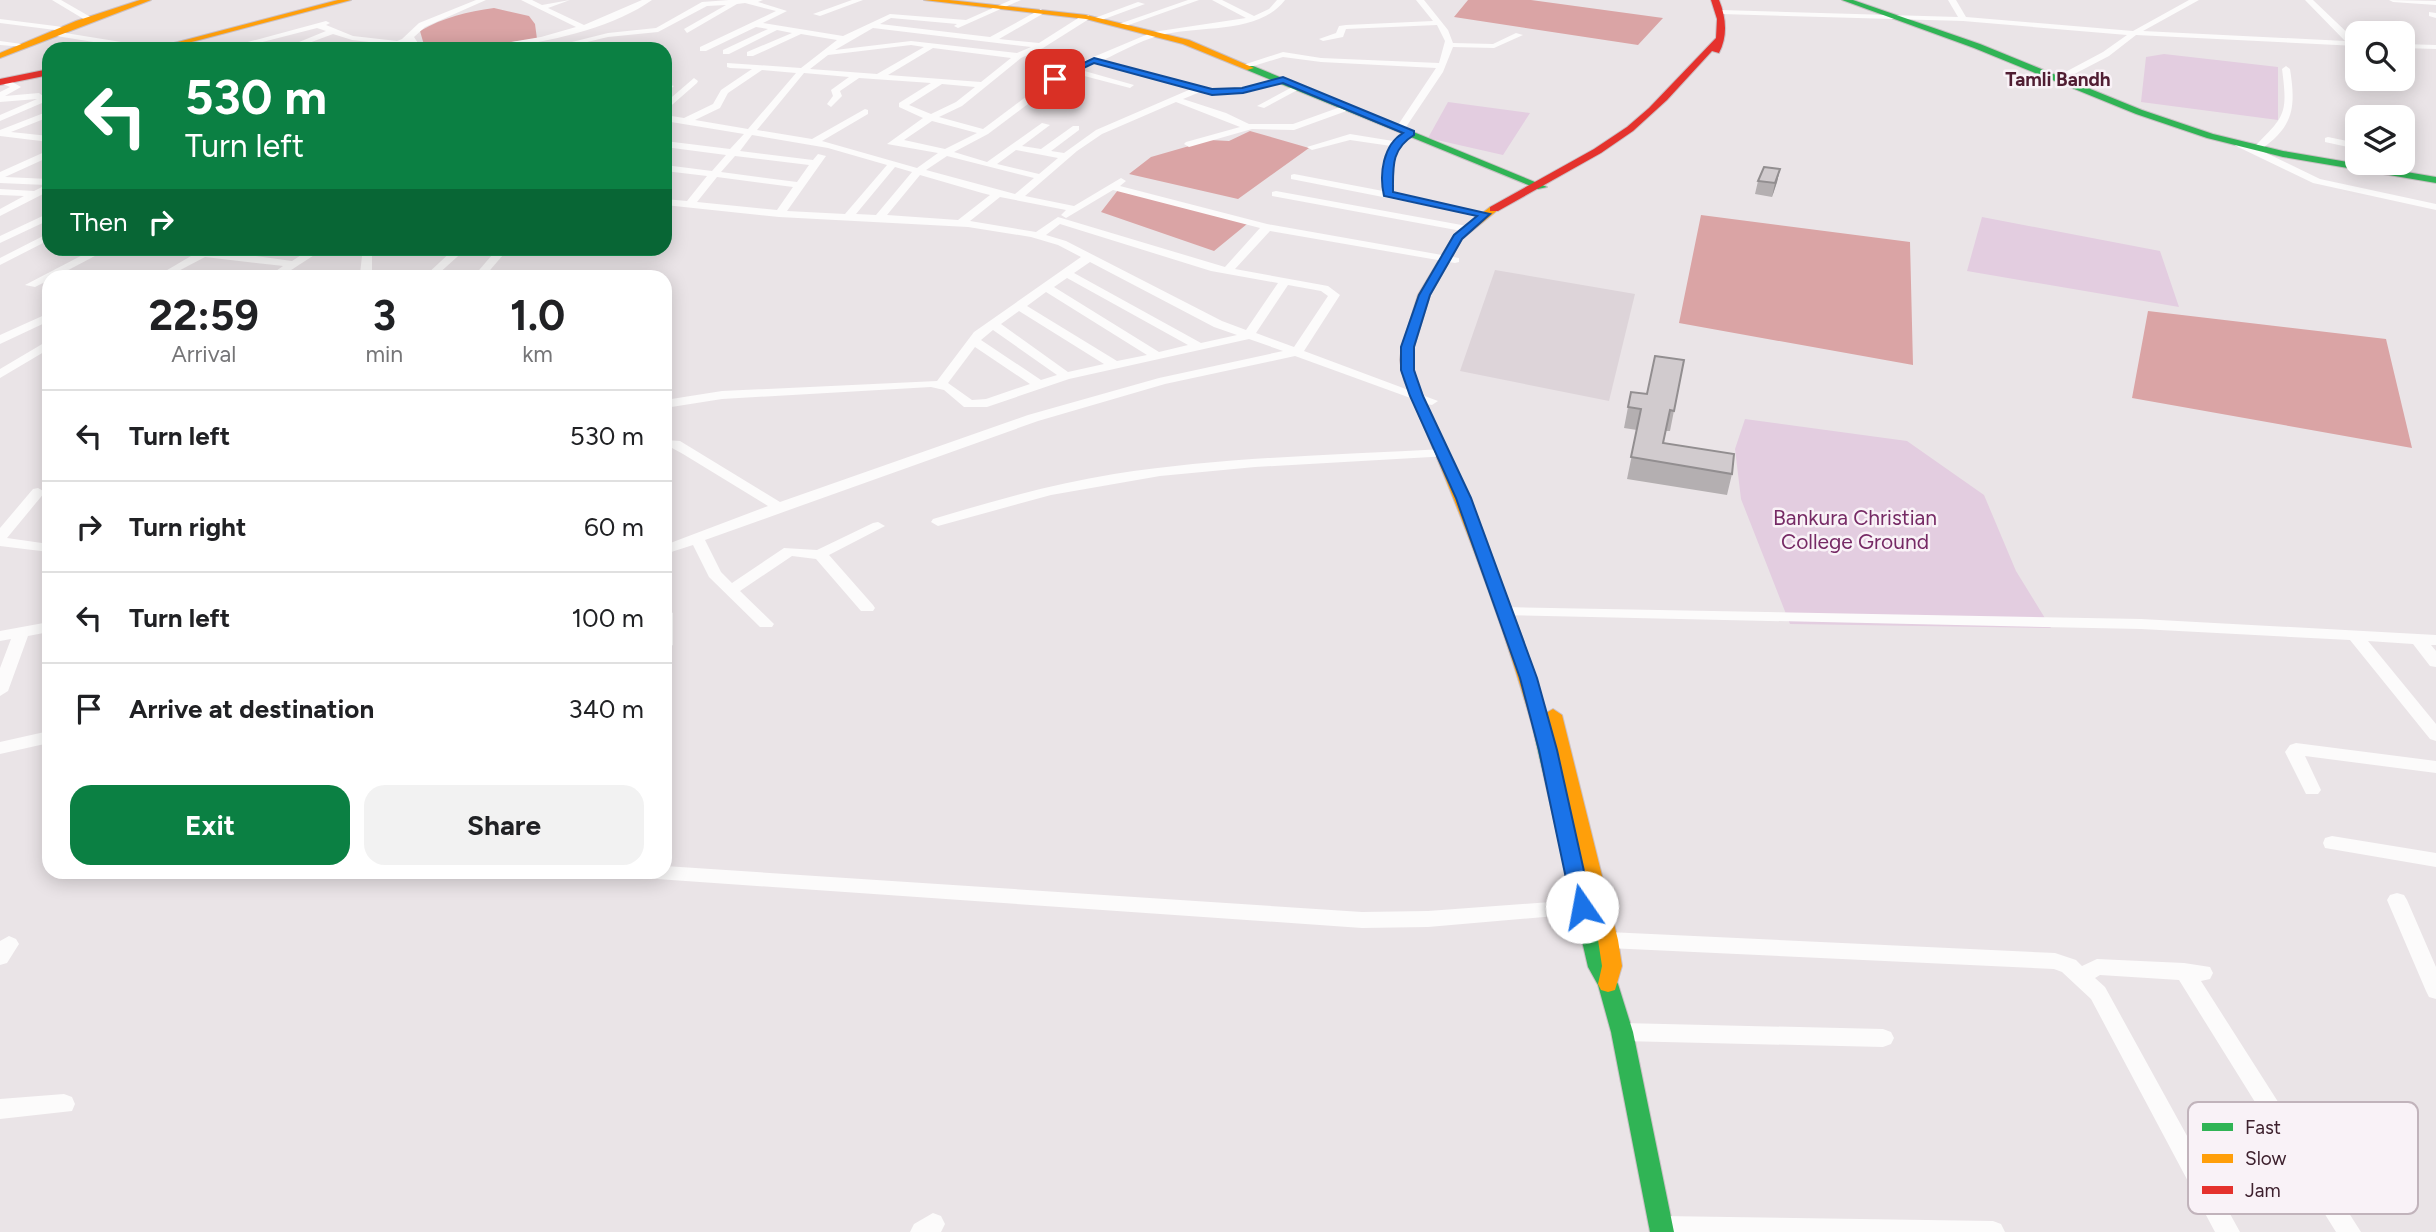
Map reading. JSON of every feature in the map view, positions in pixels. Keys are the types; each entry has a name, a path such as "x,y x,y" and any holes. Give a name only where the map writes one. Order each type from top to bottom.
{"main road":[{"path":"0,56 58,31 147,0"},
{"path":"206,42 346,0"},
{"path":"1846,0 1977,46 2139,112 2239,144 2345,162"},
{"path":"934,1 988,4 1091,18 1156,34 1247,65 1539,186"},
{"path":"1469,476 1407,370 1408,347 1424,295 1467,229 1485,214 1539,186 1633,127 1718,40 1718,6"},
{"path":"1,89 42,75"},
{"path":"2411,175 2436,180"},
{"path":"1449,259 1480,228 1539,186"},
{"path":"1424,399 1511,612"},
{"path":"1479,499 1591,906 1598,967 1608,984 1622,1032 1661,1230"},
{"path":"1591,906 1608,940 1612,966 1608,984"}],"street":[{"path":"56,0 90,19"},
{"path":"401,42 422,25 482,0"},
{"path":"525,0 542,6 565,22 586,28"},
{"path":"542,6 566,0"},
{"path":"537,42 586,28 648,0"},
{"path":"578,42 608,35 658,30 705,4 759,0"},
{"path":"817,14 859,0"},
{"path":"942,34 966,23 988,4 1017,0"},
{"path":"1120,25 1195,0"},
{"path":"1216,0 1254,19"},
{"path":"878,219 917,172 946,152 985,132 1055,79 1156,34 1254,19 1272,11 1281,0"},
{"path":"1388,194 1389,158 1395,144 1406,131 1450,45 1448,38 1420,0"},
{"path":"1952,0 1963,19"},
{"path":"2059,79 2106,54 2134,33 2195,0"},
{"path":"2309,0 2345,34"},
{"path":"2393,0 2436,3"},
{"path":"913,16 934,1"},
{"path":"687,31 736,2"},
{"path":"703,49 783,11 748,2"},
{"path":"877,157 895,141 959,104 1018,56 1091,18 1141,4"},
{"path":"1718,6 1963,19 2134,33 2345,44"},
{"path":"991,40 1041,11"},
{"path":"690,204 802,71 844,39 890,16 913,16 966,23"},
{"path":"0,21 116,42"},
{"path":"253,42 326,23"},
{"path":"1323,39 1340,34 1342,28 1346,27 1436,23"},
{"path":"0,33 24,24"},
{"path":"317,25 352,38 382,42"},
{"path":"758,25 844,39"},
{"path":"871,25 1040,46"},
{"path":"726,52 776,28"},
{"path":"305,42 333,31"},
{"path":"750,54 800,32"},
{"path":"1450,45 1489,47 1519,35"},
{"path":"410,37 413,42"},
{"path":"552,38 559,42"},
{"path":"0,43 25,45"},
{"path":"822,54 902,43 1018,56"},
{"path":"878,77 931,46"},
{"path":"2415,47 2436,47"},
{"path":"2422,47 2429,54"},
{"path":"1247,65 1283,54 1321,60 1441,66"},
{"path":"1094,60 1212,92 1243,91 1283,80"},
{"path":"730,65 983,85"},
{"path":"675,122 717,106 724,92 759,68"},
{"path":"2258,148 2287,121 2291,99 2286,69"},
{"path":"1072,70 1130,85"},
{"path":"831,104 838,96 835,90 858,75"},
{"path":"672,101 694,81"},
{"path":"940,82 902,105 931,118 985,132"},
{"path":"1261,106 1299,87"},
{"path":"1,89 22,97"},
{"path":"1018,197 1065,156 1099,132 1199,89"},
{"path":"0,107 22,97 42,96"},
{"path":"0,118 42,99"},
{"path":"1175,99 1223,115 1248,127"},
{"path":"1189,144 1248,127 1294,127 1349,107"},
{"path":"0,125 42,109"},
{"path":"814,142 864,112"},
{"path":"2,134 42,117"},
{"path":"675,122 830,145 877,157 917,172 1074,209"},
{"path":"989,165 1045,125"},
{"path":"1043,152 1076,128"},
{"path":"23,136 42,129"},
{"path":"2,134 42,138"},
{"path":"1312,146 1350,137 1395,144"},
{"path":"2328,140 2345,144"},
{"path":"895,141 1041,177"},
{"path":"2239,144 2317,181 2436,207"},
{"path":"672,145 816,163"},
{"path":"779,214 830,145"},
{"path":"1014,147 1065,156"},
{"path":"0,178 42,157"},
{"path":"848,217 894,163"},
{"path":"672,169 801,184"},
{"path":"1294,177 1485,214"},
{"path":"0,178 42,181"},
{"path":"1039,235 1074,209 1124,179"},
{"path":"1112,187 1267,227 1449,259"},
{"path":"0,213 42,191"},
{"path":"0,192 36,194"},
{"path":"958,225 998,193"},
{"path":"1276,194 1467,229"},
{"path":"672,203 779,214 958,225 1039,235 1089,257 1218,324 1424,399"},
{"path":"0,240 42,219"},
{"path":"672,547 1032,418 1163,381 1297,352 1334,295 1324,288 1227,272 1058,220"},
{"path":"1227,272 1267,227"},
{"path":"0,261 42,240"},
{"path":"61,270 89,256"},
{"path":"173,270 199,256"},
{"path":"241,256 293,264"},
{"path":"284,270 306,256"},
{"path":"437,270 453,256"},
{"path":"485,270 498,256"},
{"path":"941,384 973,340 1089,257"},
{"path":"1066,273 1198,346"},
{"path":"31,285 42,280"},
{"path":"672,403 843,386 941,384 962,401 976,405 1066,376 1248,336 1284,282"},
{"path":"1046,287 1156,355"},
{"path":"1019,306 1115,365"},
{"path":"0,340 42,320"},
{"path":"993,324 1066,376"},
{"path":"973,340 1039,385"},
{"path":"0,374 42,348"},
{"path":"672,444 779,507"},
{"path":"938,522 1003,502 1131,476 1263,464 1444,453"},
{"path":"38,492 0,540 42,547"},
{"path":"730,591 789,551 820,554 878,526"},
{"path":"697,538 714,574 766,624"},
{"path":"820,554 867,608"},
{"path":"1511,612 2141,624 2436,640"},
{"path":"0,636 42,628"},
{"path":"0,691 21,633"},
{"path":"2354,635 2436,735"},
{"path":"2418,639 2436,662"},
{"path":"0,748 42,739"},
{"path":"2312,790 2294,752 2296,748 2436,768"},
{"path":"2332,843 2436,860"},
{"path":"672,873 1362,920 1428,919 1591,906"},
{"path":"2397,900 2436,991"},
{"path":"1608,940 2055,961 2069,966 2098,993 2188,1158"},
{"path":"2081,976 2096,967 2193,972 2271,1102"},
{"path":"1622,1032 1883,1038"},
{"path":"0,1110 64,1104"},
{"path":"2218,1214 2228,1232"},
{"path":"2338,1214 2349,1232"},
{"path":"1661,1230 1993,1232"}],"shaded area":[{"path":"1468,0 1531,0 1663,18 1638,45 1454,17"},
{"path":"494,8 529,16 535,24 537,39 512,42 423,42 420,31 438,22"},
{"path":"1250,131 1309,148 1238,199 1129,174 1151,157 1210,140 1229,141"},
{"path":"1118,190 1247,224 1214,251 1101,212"},
{"path":"1701,215 1910,242 1913,365 1679,323"},
{"path":"1495,270 1635,294 1609,401 1460,371"},
{"path":"2148,311 2386,339 2412,448 2132,398"}],"green space":[{"path":"2164,54 2278,67 2278,120 2141,102 2146,57"},
{"path":"1448,102 1530,113 1503,155 1428,138"},
{"path":"1982,217 2160,251 2179,307 1967,271"},
{"name":"Bankura Christian College Ground","path":"1745,419 1907,441 1984,495 2016,571 2051,628 1790,624 1741,499 1735,449"}],"building":[{"path":"1764,167 1780,169 1775,183 1758,181"},
{"path":"1655,356 1684,360 1674,411 1670,410 1663,443 1734,454 1732,474 1631,457 1641,409 1628,407 1631,392 1647,394"}],"traffic: fast":[{"path":"1846,0 1977,46 2139,112 2210,136 2283,154 2436,180"},
{"path":"1250,68 1542,187"},
{"path":"1541,725 1598,967 1608,984 1622,1032 1662,1232"}],"traffic: slow":[{"path":"0,56 79,23 147,0"},
{"path":"182,42 347,0"},
{"path":"928,0 1086,17 1186,42 1250,68"},
{"path":"1494,209 1458,237 1424,295 1406,360 1410,380 1465,507 1498,593 1541,725"},
{"path":"1553,715 1608,940 1612,966 1608,984"}],"traffic: jam":[{"path":"1715,0 1721,26 1716,51"},
{"path":"1494,209 1597,151 1630,129 1664,98 1718,40"},
{"path":"0,82 42,73"}],"district":[{"name":"Tamli Bandh","path":"2058,79"}],"route":[{"path":"1055,79 1094,60 1212,92 1243,91 1283,80 1411,133 1395,144 1389,158 1388,194 1485,214 1458,237 1424,295 1408,347 1407,370 1416,396 1428,416 1464,498 1528,678 1548,750 1582,907"}]}
